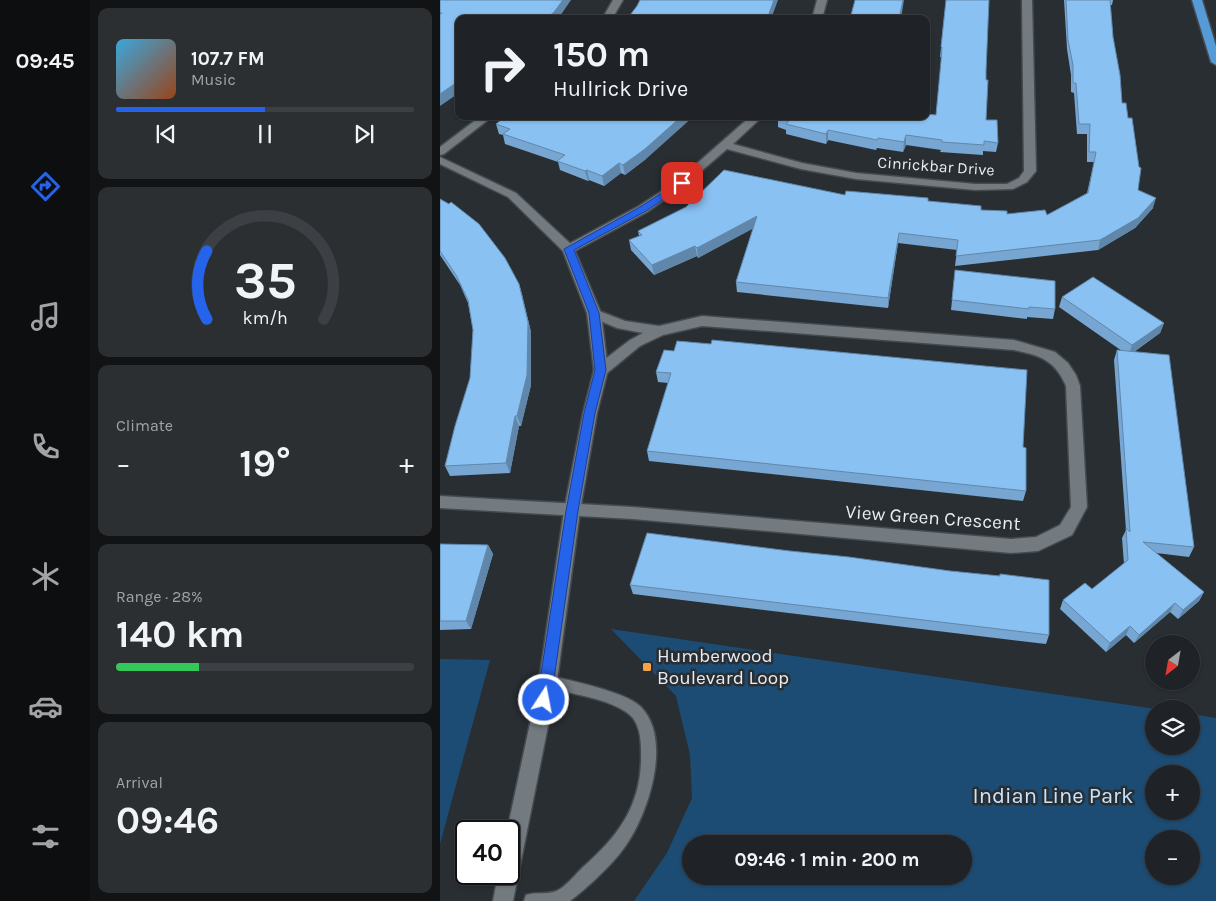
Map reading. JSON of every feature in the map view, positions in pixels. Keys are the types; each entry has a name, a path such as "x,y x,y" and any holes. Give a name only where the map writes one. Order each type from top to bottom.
{"highway":[{"path":"1197,0 1216,62"}],"street":[{"path":"609,15 618,0"},
{"path":"818,15 822,0"},
{"name":"Cinrickbar Drive","path":"726,145 801,166 856,176 975,187 1009,187 1022,180 1030,171 1027,0"},
{"path":"440,152 483,120"},
{"path":"568,249 643,209 682,183 754,120"},
{"path":"440,160 512,195 568,249 594,313 600,370 572,511 548,681 520,820"},
{"name":"View Green Crescent","path":"594,313 622,325 659,331"},
{"name":"View Green Crescent","path":"440,502 572,511 634,513 1026,546 1038,544 1066,530 1079,507 1072,386 1068,372 1059,360 1040,350 1014,345 702,321 659,331 635,343 600,370"},
{"path":"503,901 506,885"}],"lane":[{"path":"532,901 562,898 621,842 644,793 647,776 648,749 645,730 636,712 624,703 548,681"}],"green space":[{"name":"Indian Line Park","path":"611,629 1145,707 1145,755 1200,755 1200,715 1216,718 1216,901 634,901 667,853 692,798 690,755 676,696"},
{"path":"440,659 490,660 440,844"}],"building":[{"path":"440,0 563,0 551,15 455,15 455,84 440,94 440,14 442,13 440,13"},
{"path":"640,0 774,0 768,15 630,15"},
{"path":"855,0 903,0 900,15 851,15"},
{"path":"946,0 989,0 986,120 997,120 998,143 984,141 984,145 942,142 942,140 906,135 904,142 878,138 877,140 828,130 826,134 786,124 789,121 785,120 930,120 930,114 936,115"},
{"path":"1066,0 1110,0 1122,103 1126,103 1128,118 1132,118 1139,167 1141,168 1138,190 1156,198 1138,218 1100,240 956,256 958,240 899,233 888,298 736,282 757,216 697,248 695,246 652,265 629,240 642,235 638,231 686,207 724,170 845,195 846,191 928,198 928,201 981,206 981,210 1007,211 1007,214 1045,210 1047,215 1088,193 1096,152 1089,152 1090,124 1079,124 1076,83 1073,83 1073,65 1068,40"},
{"path":"501,120 678,120 645,149 623,165 619,163 602,176 557,161 565,155 503,134 510,129 496,124"},
{"path":"440,199 449,204 451,202 479,224 505,258 519,284 528,322 527,375 517,416 515,416 506,463 445,466 470,378 473,330 468,300 456,275 440,251"},
{"path":"955,270 1055,281 1055,309 1029,307 1029,309 952,300"},
{"path":"1093,277 1164,323 1132,345 1062,297"},
{"path":"712,340 1027,370 1023,447 1026,448 1026,491 647,451 671,373 656,372 664,350 674,351 677,341 711,344"},
{"path":"1117,350 1169,355 1194,547 1143,542 1204,592 1183,610 1175,603 1139,635 1130,626 1110,643 1063,600 1085,583 1092,589 1128,560 1126,528 1130,532"},
{"path":"647,533 950,571 1000,576 1000,574 1049,580 1049,635 630,585"},
{"path":"440,544 488,545 466,621 440,621"}],"place":[{"name":"Humberwood Boulevard Loop","path":"647,667"}],"route":[{"path":"544,700 572,511 600,370 594,313 568,249 643,209 682,183"}]}
